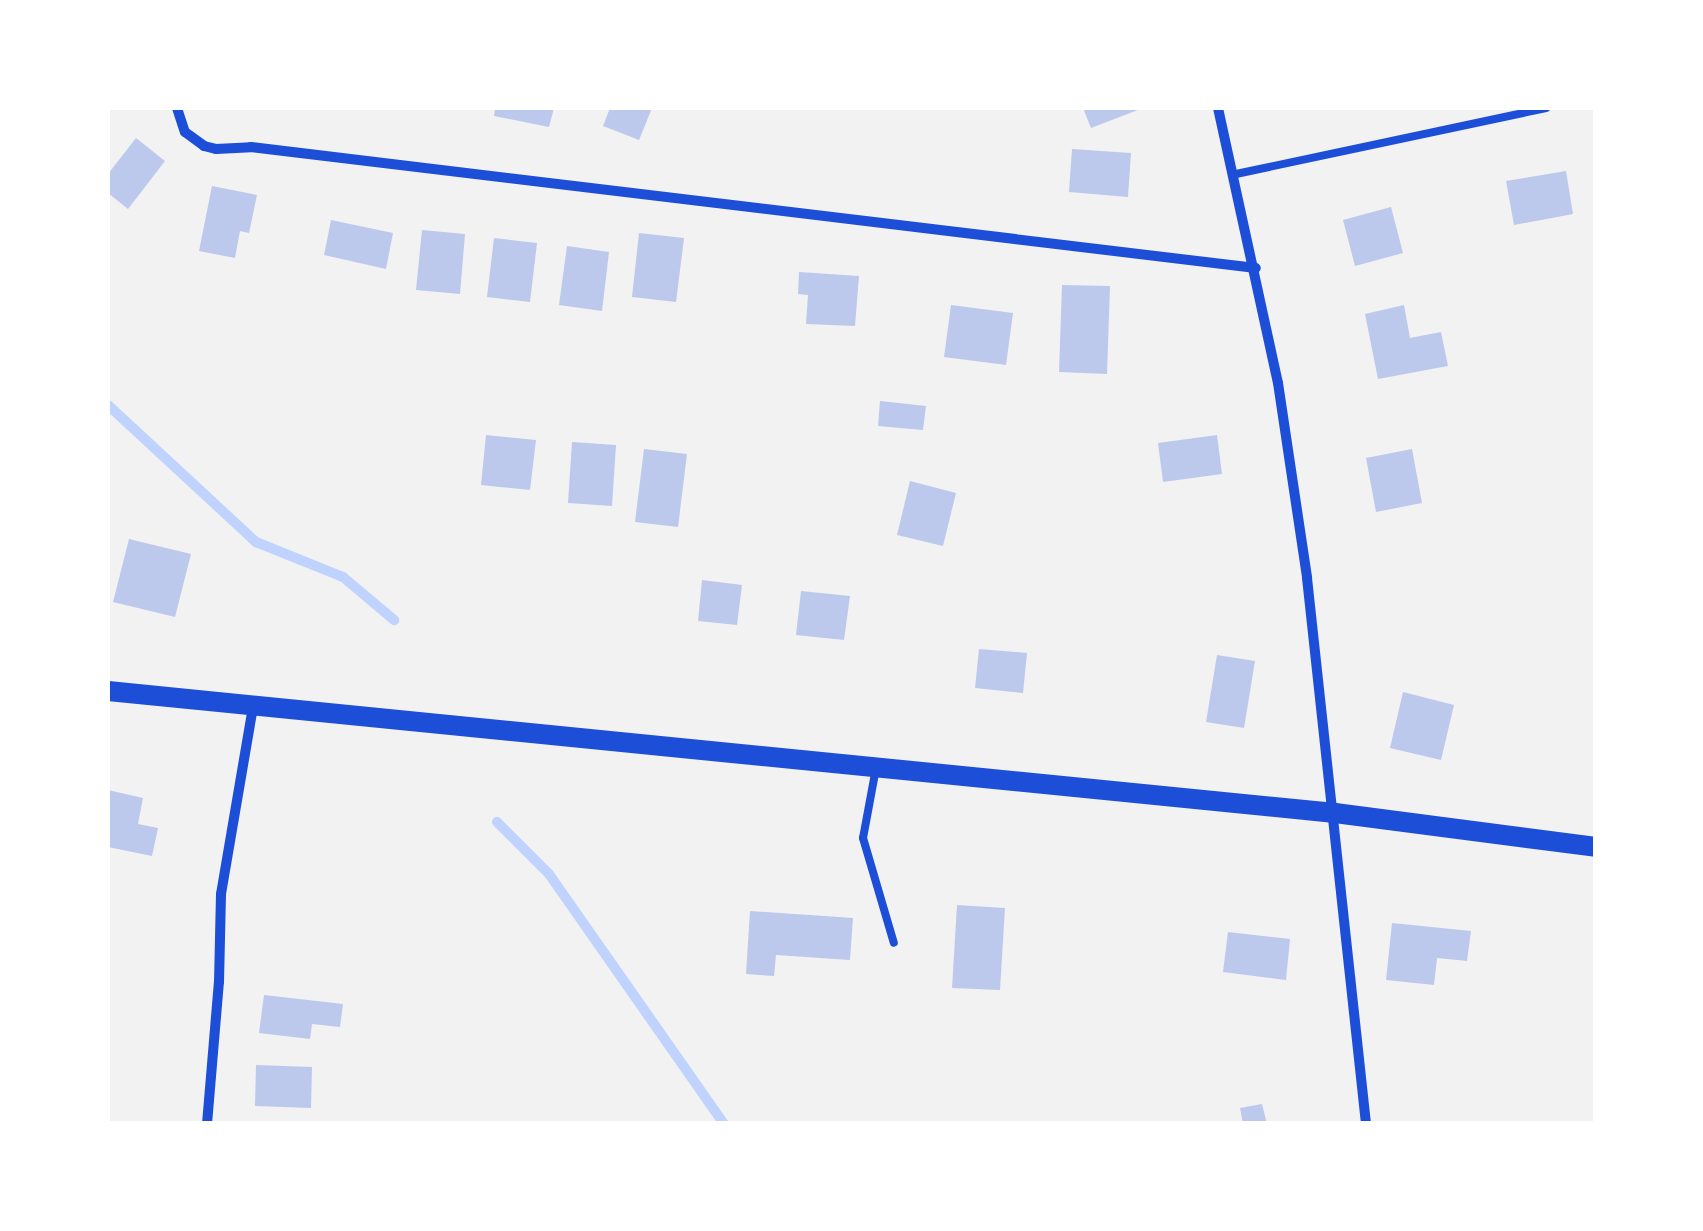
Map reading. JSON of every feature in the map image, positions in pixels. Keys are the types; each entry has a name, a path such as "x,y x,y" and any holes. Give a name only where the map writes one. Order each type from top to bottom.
{"main road":[{"path":"108,690 1335,813 1596,847"}],"street":[{"path":"177,108 180,121 193,140 216,149 289,151 1256,268"},
{"path":"1218,108 1256,268 1306,578 1335,813 1366,1124"},
{"path":"206,1124 219,982 220,894 252,706"}],"lane":[{"path":"1236,174 1546,108"},
{"path":"876,768 863,838 894,942"}],"building":[{"path":"495,108 554,108 549,127 494,116"},
{"path":"610,108 652,108 639,140 603,126"},
{"path":"1083,108 1143,108 1091,128"},
{"path":"136,138 165,161 128,209 108,193 108,174"},
{"path":"1072,149 1131,153 1128,197 1069,192"},
{"path":"1566,171 1573,214 1514,225 1506,181"},
{"path":"212,186 257,195 249,233 240,231 235,258 199,251"},
{"path":"1391,207 1403,253 1355,266 1343,220"},
{"path":"331,220 393,233 386,269 324,255"},
{"path":"422,230 465,234 460,294 416,290"},
{"path":"639,233 684,238 676,302 632,297"},
{"path":"494,238 537,243 530,302 487,297"},
{"path":"567,246 609,252 602,311 559,305"},
{"path":"799,272 859,276 855,326 806,324 808,295 798,294"},
{"path":"1062,285 1110,286 1107,374 1059,372"},
{"path":"951,305 1013,313 1006,365 944,357"},
{"path":"1404,305 1410,338 1441,332 1448,366 1378,379 1365,314"},
{"path":"880,401 926,406 923,430 878,426"},
{"path":"486,435 536,440 530,490 481,485"},
{"path":"1217,435 1222,474 1163,482 1158,443"},
{"path":"572,442 616,445 612,506 568,503"},
{"path":"644,449 687,454 678,527 635,522"},
{"path":"1412,449 1422,503 1376,512 1366,458"},
{"path":"910,481 956,493 943,546 897,535"},
{"path":"129,539 191,554 175,617 113,602"},
{"path":"702,580 742,585 737,625 698,621"},
{"path":"801,591 850,596 844,640 796,635"},
{"path":"979,649 1027,653 1023,693 975,688"},
{"path":"1217,655 1255,661 1244,728 1206,722"},
{"path":"1403,692 1454,705 1441,760 1390,748"},
{"path":"108,790 143,798 138,824 158,828 152,856 108,847"},
{"path":"957,905 1005,908 1000,990 952,988"},
{"path":"750,911 853,918 850,960 776,955 774,976 746,974"},
{"path":"1392,923 1471,931 1467,961 1437,958 1434,985 1386,980"},
{"path":"1228,932 1290,939 1286,980 1223,972"},
{"path":"264,995 343,1004 340,1027 312,1024 310,1039 259,1033"},
{"path":"256,1065 312,1067 311,1108 255,1106"},
{"path":"1262,1104 1267,1124 1243,1124 1240,1108"}],"waterway":[{"path":"108,405 256,542 343,577 394,620"},
{"path":"497,822 549,874 724,1124"}]}
